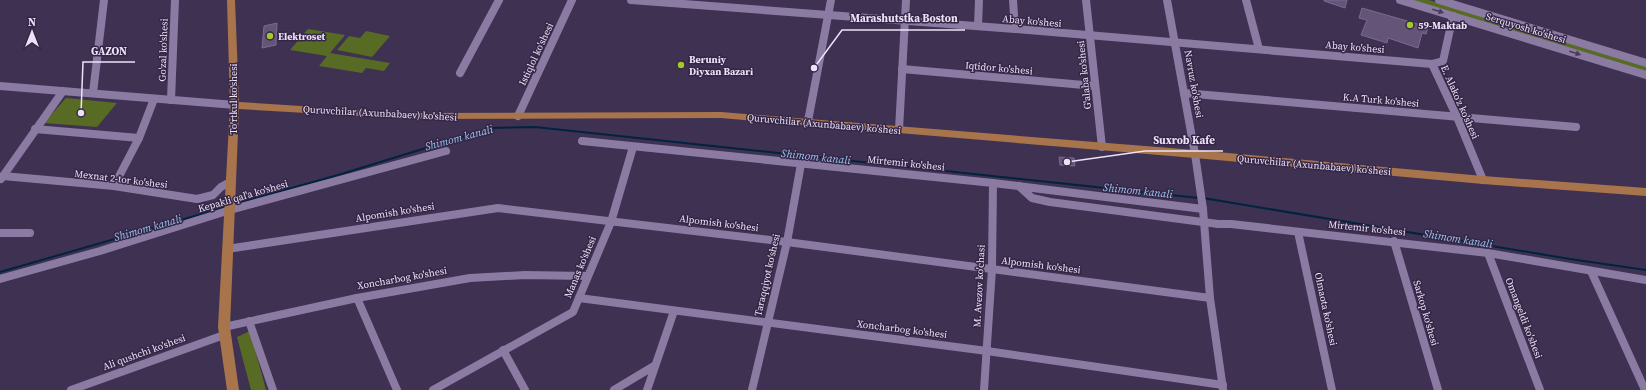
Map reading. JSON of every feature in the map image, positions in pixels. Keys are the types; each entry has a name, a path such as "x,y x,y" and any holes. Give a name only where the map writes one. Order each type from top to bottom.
{"main road":[{"name":"To'rtkul ko'shesi","path":"231,0 235,105 224,331 233,390"},
{"name":"Quruvchilar (Axunbabaev) ko'shesi","path":"235,105 410,116 721,115 1196,154 1483,180 1646,192"}],"street":[{"path":"93,93 104,0"},
{"name":"Go'zal ko'shesi","path":"171,100 175,0"},
{"path":"460,73 499,0"},
{"name":"Istiqlol ko'shesi","path":"518,116 572,0"},
{"name":"Abay ko'shesi","path":"631,0 978,26 1432,64"},
{"path":"749,9 751,0"},
{"path":"808,121 830,0"},
{"path":"899,130 906,0"},
{"path":"978,26 979,0"},
{"path":"1013,0 1015,29"},
{"name":"G'alaba ko'shesi","path":"1086,0 1102,147"},
{"name":"Navruz ko'shesi","path":"1167,0 1196,154 1202,207"},
{"path":"1246,0 1259,49"},
{"name":"Serquyosh ko'shesi","path":"1400,0 1646,75"},
{"name":"Serquyosh ko'shesi","path":"1439,0 1646,63"},
{"name":"E. Alako'z ko'shesi","path":"1453,16 1444,61 1432,64 1457,117 1483,180"},
{"name":"Iqtidor ko'shesi","path":"902,69 1095,86"},
{"name":"Quruvchilar (Axunbabaev) ko'shesi","path":"0,86 235,105"},
{"path":"1,178 63,91"},
{"name":"K.A Turk ko'shesi","path":"1184,93 1576,127"},
{"path":"114,186 139,138 154,99"},
{"path":"35,129 139,138"},
{"name":"Mirtemir ko'shesi","path":"582,141 993,183 1202,207"},
{"name":"Manas ko'shesi","path":"434,390 573,312 611,222 633,147"},
{"name":"Kepakli qal'a ko'shesi","path":"0,279 100,251 230,205 446,151"},
{"name":"Taraqqiyot ko'shesi","path":"752,390 787,242 801,164"},
{"name":"Mexnat 2-tor ko'shesi","path":"1,178 114,186 197,199 213,195 221,187 232,181"},
{"name":"M. Avezov ko'chasi","path":"984,390 992,269 993,183"},
{"name":"Mirtemir ko'shesi","path":"1019,186 1026,196 1034,199 1204,222 1394,241 1488,253 1646,280"},
{"path":"1202,207 1210,298 1223,387"},
{"name":"Alpomish ko'shesi","path":"227,249 498,208 787,242 1210,298"},
{"name":"Olmaota ko'shesi","path":"1298,232 1332,390"},
{"path":"0,233 30,233"},
{"name":"Sarkop ko'shesi","path":"1394,241 1438,390"},
{"name":"Omangeldi ko'shesi","path":"1488,253 1540,390"},
{"path":"1590,271 1644,390"},
{"name":"Xoncharbog ko'shesi","path":"224,331 249,321 357,298 470,278 525,275 587,276"},
{"path":"357,298 397,390"},
{"name":"Xoncharbog ko'shesi","path":"579,298 987,351 1223,387"},
{"path":"647,390 674,311"},
{"path":"249,321 273,390"},
{"name":"Ali qushchi ko'shesi","path":"71,390 224,331"},
{"path":"503,350 525,390"},
{"path":"614,390 654,366"}],"green space":[{"path":"1409,0 1429,0 1646,66 1646,72"},
{"path":"308,29 345,35 330,53 390,63 384,71 366,68 362,73 319,66 327,56 290,50"},
{"path":"366,31 390,36 372,57 337,50 349,36 360,38"},
{"path":"66,98 117,103 97,127 44,123"},
{"path":"250,331 266,390 251,390 237,337"}],"building":[{"path":"1324,0 1347,0 1345,8"},
{"name":"59-Maktab","path":"1362,8 1428,27 1426,34 1422,33 1418,48 1388,38 1387,43 1361,35 1367,20 1359,18"},
{"name":"Elektroset","path":"277,23 276,45 262,48 264,26"},
{"path":"1059,157 1074,158 1075,166 1060,165"}],"waterway":[{"name":"Shimom kanali","path":"234,204 338,175 491,128 535,127 1199,198"},
{"name":"Shimom kanali","path":"1203,198 1570,259 1646,270"},
{"name":"Shimom kanali","path":"0,272 226,207"}],"place":[{"name":"59-Maktab","path":"1410,25"},
{"name":"Elektroset","path":"270,36"},
{"name":"Beruniy Diyxan Bazari","path":"681,65"},
{"name":"Marashutstka Boston","path":"814,68"},
{"name":"GAZON","path":"81,113"},
{"name":"Suxrob Kafe","path":"1067,162"}]}
